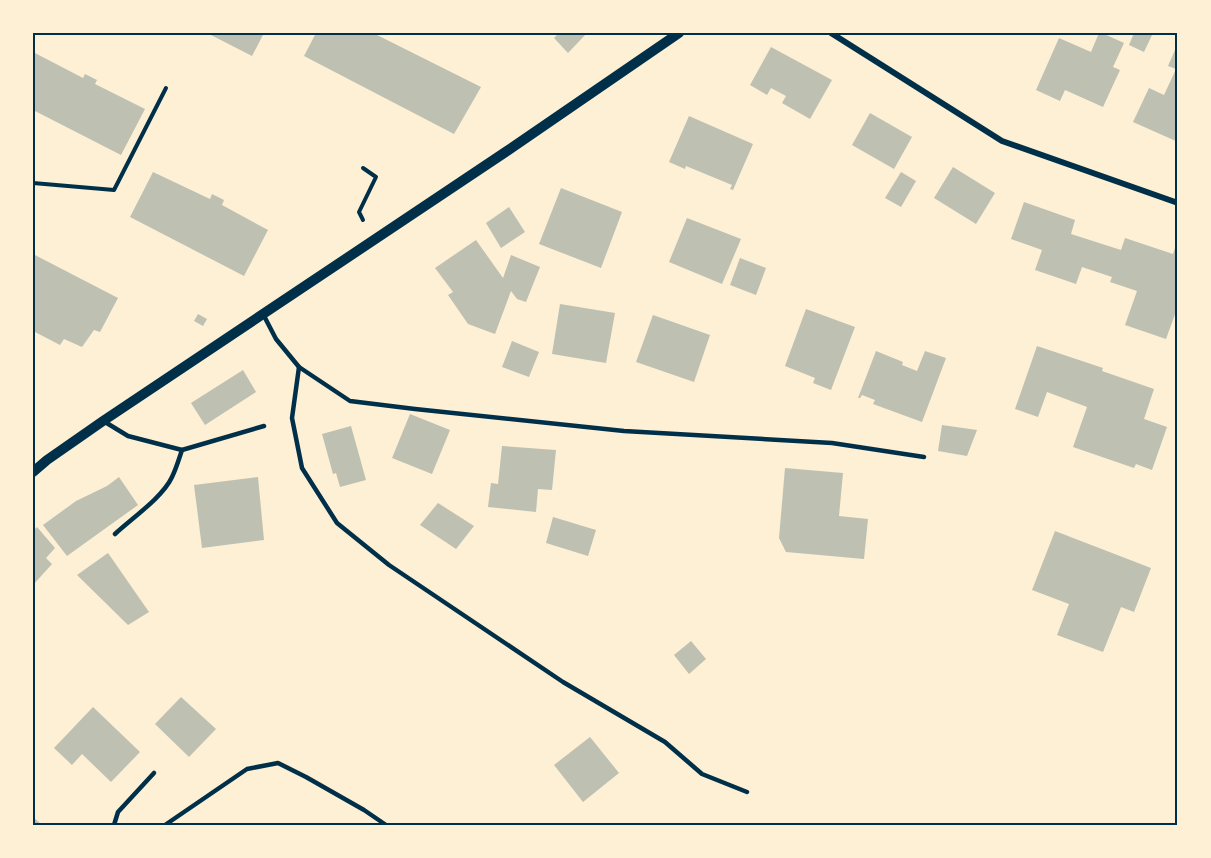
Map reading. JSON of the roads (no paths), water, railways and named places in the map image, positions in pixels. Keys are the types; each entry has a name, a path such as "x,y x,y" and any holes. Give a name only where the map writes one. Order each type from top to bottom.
{"street":[{"path":"33,472 103,421 679,33"},
{"path":"831,33 1002,141 1178,203"}],"lane":[{"path":"263,314 276,339 299,367 350,401 624,431 832,443 924,457"},
{"path":"299,367 292,418 302,468 337,523 389,565 563,682 664,742 702,774 747,792"},
{"path":"103,421 128,436 182,450 264,426"},
{"path":"115,534 167,485 182,450"},
{"path":"165,825 247,769 278,763 364,810 386,825"},
{"path":"114,825 118,812 154,773"}]}
